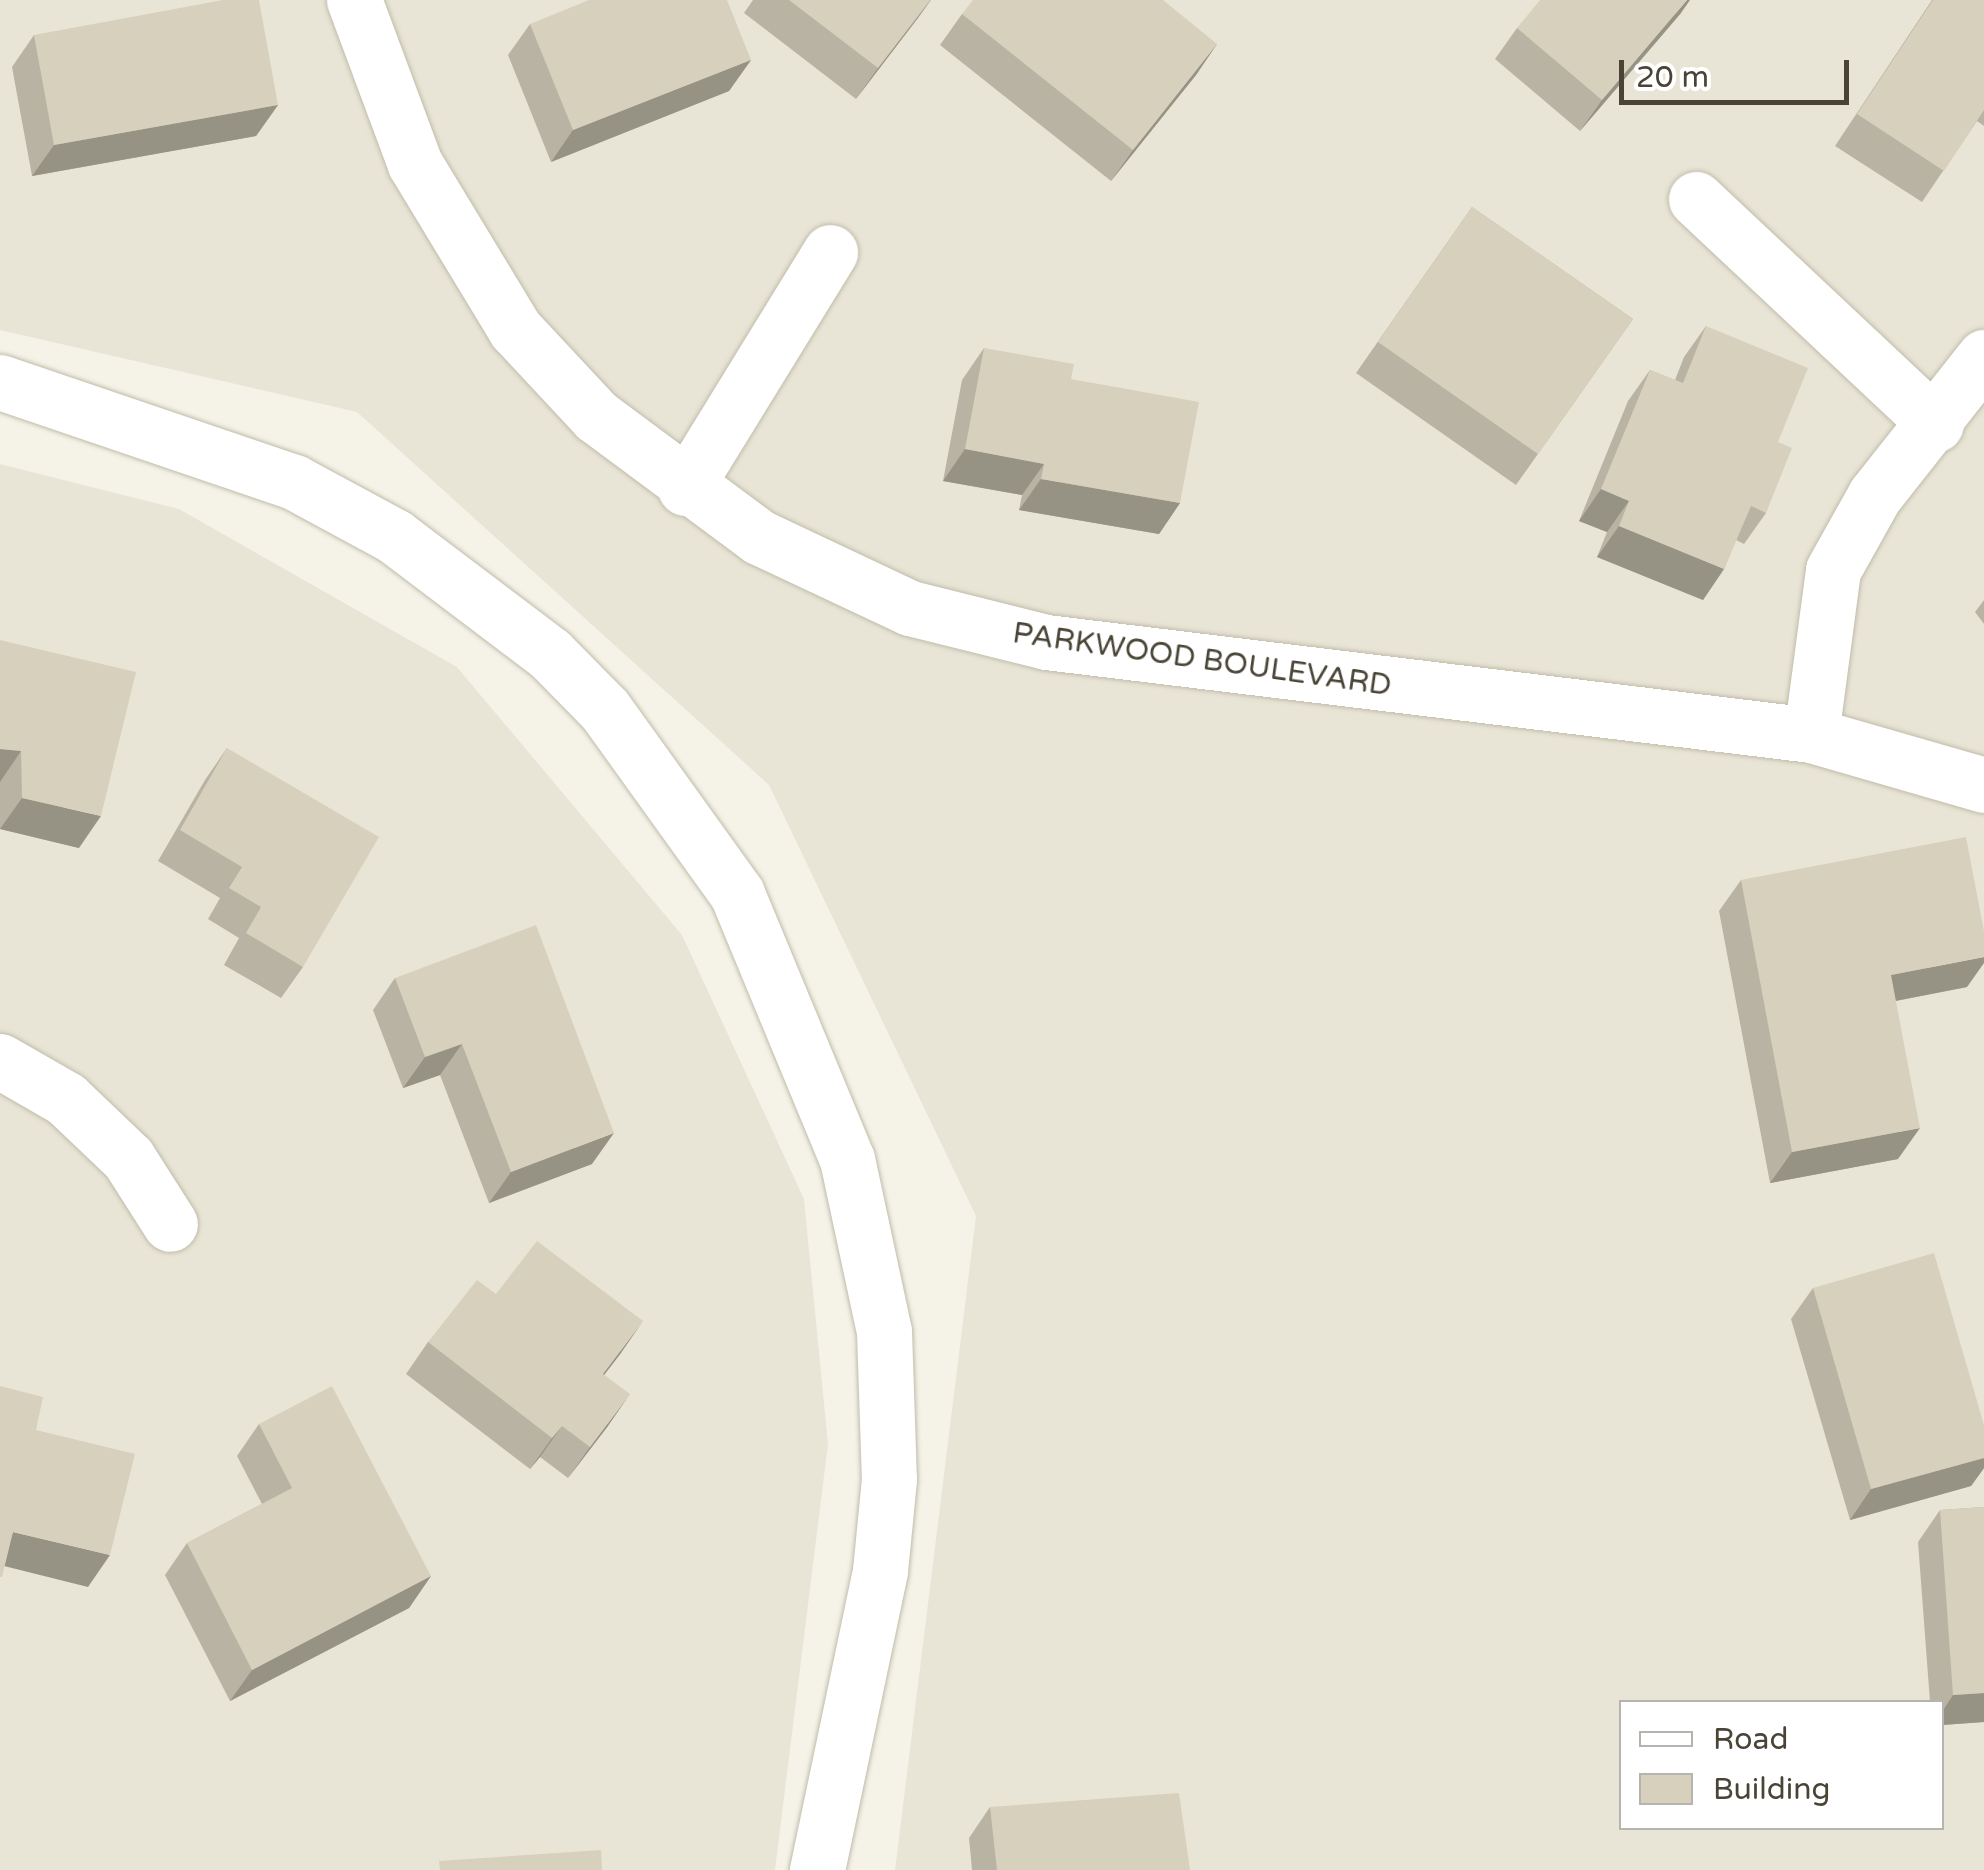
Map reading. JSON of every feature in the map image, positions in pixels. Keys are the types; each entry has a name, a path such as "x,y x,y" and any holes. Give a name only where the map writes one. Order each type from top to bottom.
{"street":[{"name":"PARKWOOD BOULEVARD","path":"354,0 415,164 514,328 596,416 685,488 759,538 910,608 1046,642 1811,735 1984,785"},
{"path":"1696,199 1936,424"},
{"path":"685,488 830,252"},
{"path":"1811,735 1834,570 1875,494 1936,424 1984,357"},
{"path":"0,382 294,482 394,536 550,654 605,710 737,894 847,1159 884,1331 889,1479 880,1571 816,1870"},
{"path":"0,1061 66,1099 128,1158 170,1224"}],"shaded area":[{"path":"0,0 1984,0 1984,1870 895,1870 976,1216 769,785 357,412 0,330"},
{"path":"0,464 179,509 457,667 682,935 804,1199 828,1444 775,1870 0,1870"}],"building":[{"path":"223,0 259,0 278,105 54,145 34,35"},
{"path":"589,0 727,0 751,60 573,130 530,24"},
{"path":"789,0 930,0 878,68"},
{"path":"973,0 1163,0 1217,44 1133,150 962,14"},
{"path":"1540,0 1687,0 1602,100 1517,28"},
{"path":"1933,0 1984,0 1984,110 1944,171 1857,114"},
{"path":"1472,207 1633,319 1538,454 1378,342"},
{"path":"1706,326 1808,368 1778,442 1792,448 1766,513 1751,506 1724,569 1619,526 1629,501 1601,489 1650,370 1683,383"},
{"path":"984,348 1074,364 1071,379 1199,402 1180,503 1041,479 1044,464 965,449"},
{"path":"0,640 136,672 101,816 22,798 21,751 0,749"},
{"path":"227,748 379,837 303,967 246,933 261,907 229,888 242,867 180,830"},
{"path":"1966,837 1984,931 1984,957 1891,975 1920,1128 1792,1152 1741,880"},
{"path":"536,925 614,1133 511,1172 462,1044 425,1057 395,978"},
{"path":"537,1241 643,1321 603,1374 630,1394 590,1447 562,1426 552,1438 428,1342 477,1280 496,1294"},
{"path":"1934,1253 1984,1425 1984,1458 1871,1489 1813,1288"},
{"path":"0,1386 43,1397 36,1430 135,1454 110,1555 13,1532 0,1577"},
{"path":"332,1386 431,1576 252,1670 187,1543 292,1488 259,1424"},
{"path":"1984,1507 1984,1693 1953,1695 1940,1510"},
{"path":"1179,1793 1190,1870 997,1870 990,1807"},
{"path":"601,1850 602,1870 440,1870 439,1861"}]}
